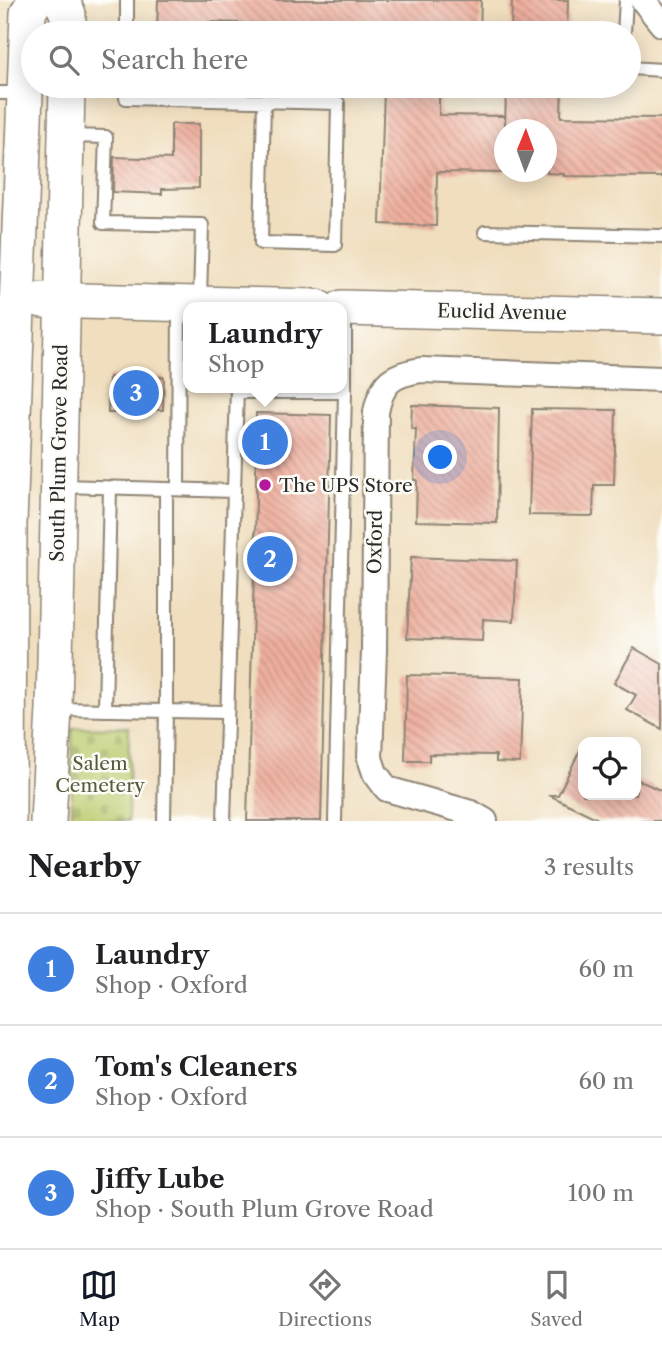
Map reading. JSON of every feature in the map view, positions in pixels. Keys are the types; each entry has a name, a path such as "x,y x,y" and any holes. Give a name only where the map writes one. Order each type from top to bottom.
{"main road":[{"path":"26,21 36,0"},
{"path":"61,0 68,14 68,21"},
{"path":"8,821 4,773 5,499 9,299 18,158 13,93 21,50"},
{"name":"South Plum Grove Road","path":"48,821 54,709 67,98"},
{"name":"Euclid Avenue","path":"9,299 183,304"},
{"name":"Euclid Avenue","path":"347,308 662,316"}],"street":[{"path":"643,0 662,24"},
{"name":"Oxford","path":"485,821 471,813 387,789 375,773 370,758 374,651 376,412 379,394 387,382 401,374 421,370 662,379"}],"lane":[{"path":"127,0 127,21"},
{"path":"625,21 626,0"},
{"path":"641,69 662,70"},
{"path":"126,98 264,100 338,103 335,244 261,243 264,100"},
{"path":"67,136 106,137 103,223 202,225 190,302"},
{"path":"485,232 662,236"},
{"path":"164,821 172,489 183,376"},
{"path":"224,821 237,393"},
{"path":"335,821 345,393"},
{"path":"58,486 234,491"},
{"path":"105,710 110,488"},
{"path":"54,709 227,712"}],"green space":[{"name":"Salem Cemetery","path":"129,727 128,821 72,821 72,728"}],"building":[{"path":"158,0 481,0 480,21 157,21"},
{"path":"512,0 568,0 567,21 511,21"},
{"path":"384,98 439,98 439,115 505,116 505,119 494,119 494,173 437,172 436,226 380,224"},
{"path":"506,98 562,98 561,117 662,118 662,177 557,174 557,119 505,119"},
{"path":"171,124 199,124 199,188 162,189 162,194 113,192 114,157 171,159"},
{"path":"109,377 164,377 163,410 125,409 125,413 108,413"},
{"path":"412,405 499,408 497,523 416,521 416,429 411,429"},
{"path":"532,409 616,410 614,485 594,485 593,516 529,515"},
{"path":"256,413 331,415 321,821 247,821"},
{"path":"411,557 517,561 514,621 483,619 482,641 407,638"},
{"path":"634,648 662,664 662,729 627,710 636,695 614,683"},
{"path":"407,675 523,678 520,763 496,762 496,755 429,754 429,761 405,761"},
{"path":"578,754 578,800 641,800 641,781 662,791 662,821 602,821 549,795 558,795"}],"place":[{"name":"Jiffy Lube","path":"136,393"},
{"name":"Laundry","path":"265,442"},
{"name":"The UPS Store","path":"265,485"},
{"name":"Tom's Cleaners","path":"270,559"}]}
